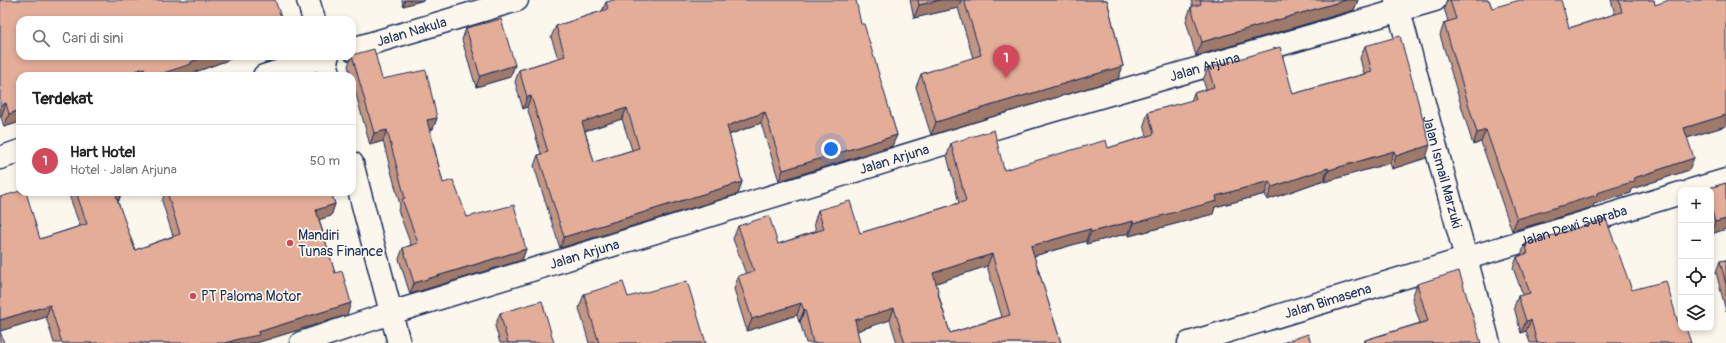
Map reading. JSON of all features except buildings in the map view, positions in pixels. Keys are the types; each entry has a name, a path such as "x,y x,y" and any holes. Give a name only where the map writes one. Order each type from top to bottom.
{"street":[{"path":"308,0 313,16"},
{"name":"Jalan Nakula","path":"356,48 517,0"},
{"name":"Jalan Arjuna","path":"302,343 391,313 1044,113 1398,6 1435,0"},
{"name":"Jalan Ismail Marzuki","path":"1398,6 1489,343"},
{"path":"281,72 327,61"},
{"path":"0,158 16,152"},
{"path":"356,178 399,343"},
{"path":"1702,187 1726,180"},
{"name":"Jalan Dewi Supraba","path":"1466,258 1678,194"},
{"name":"Jalan Bimasena","path":"1189,343 1466,258"}],"place":[{"name":"Hart Hotel","path":"1006,78"},
{"name":"Mandiri Tunas Finance","path":"290,243"},
{"name":"PT Paloma Motor","path":"193,296"}]}
